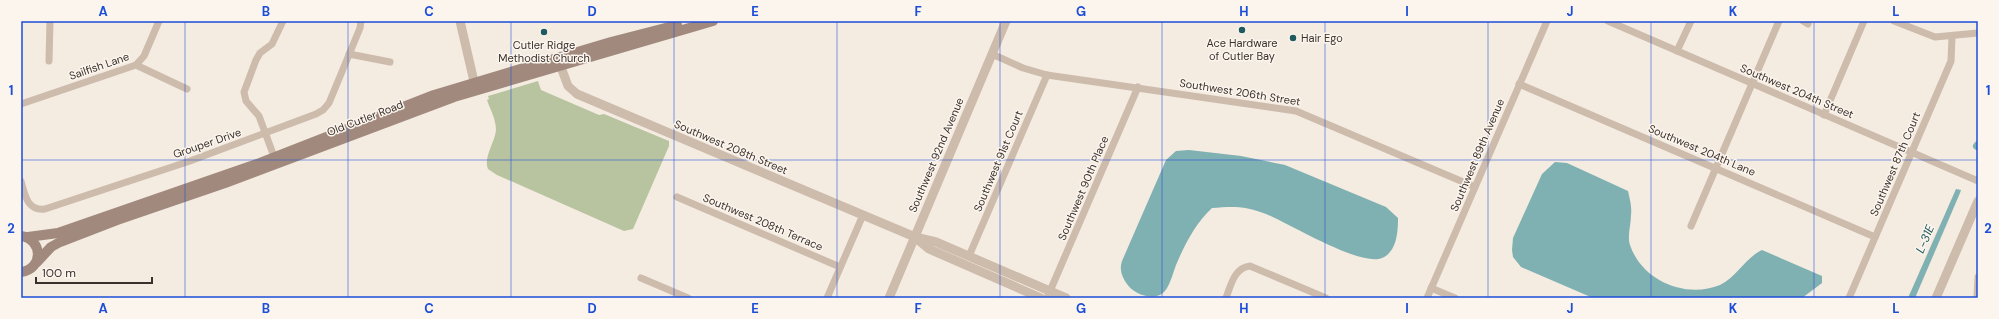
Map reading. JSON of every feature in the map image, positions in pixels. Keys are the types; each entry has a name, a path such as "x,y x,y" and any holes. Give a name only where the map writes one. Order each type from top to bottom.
{"main road":[{"name":"Old Cutler Road","path":"21,272 33,268 51,247 60,242 275,161 434,95 475,86 559,62 693,21"},
{"name":"Old Cutler Road","path":"559,62 714,21"},
{"name":"Old Cutler Road","path":"24,235 58,233 275,161"},
{"path":"24,235 38,248 37,262"}],"street":[{"path":"49,61 50,21"},
{"name":"Sailfish Lane","path":"21,104 136,65 144,56 158,21"},
{"path":"275,161 258,114 246,101 244,92 256,60 260,53 272,44 283,21"},
{"name":"Grouper Drive","path":"21,181 27,200 37,209 51,208 265,134 316,114 326,107 360,28 361,21"},
{"path":"460,21 475,86"},
{"name":"Southwest 92nd Avenue","path":"889,298 1006,21"},
{"name":"Southwest 89th Avenue","path":"1427,298 1547,21"},
{"name":"Southwest 204th Street","path":"1608,21 1978,180"},
{"path":"1677,51 1691,21"},
{"path":"1691,226 1779,21"},
{"path":"1824,115 1864,21"},
{"path":"1894,21 1935,37 1978,33"},
{"name":"Southwest 87th Court","path":"1849,298 1951,61 1952,36"},
{"path":"349,54 390,62"},
{"name":"Southwest 206th Street","path":"992,54 1023,68 1047,75 1138,87 1301,112 1475,187"},
{"name":"Southwest 208th Street","path":"559,62 568,86 577,94 915,237 936,242 969,256 1048,295 1066,298"},
{"path":"136,65 187,89"},
{"name":"Southwest 91st Court","path":"969,256 1047,75"},
{"name":"Southwest 204th Lane","path":"1519,84 1875,237"},
{"name":"Southwest 90th Place","path":"1048,295 1138,87"},
{"name":"Southwest 208th Terrace","path":"678,197 840,267"},
{"path":"1936,298 1978,201"},
{"path":"827,298 863,215"},
{"name":"Southwest 208th Street","path":"915,237 929,249 1041,298"},
{"path":"1226,298 1236,274 1241,269 1248,266 1326,298"},
{"path":"1977,298 1978,277"},
{"path":"641,278 679,296 688,298"},
{"path":"1431,288 1455,298"}],"green space":[{"path":"538,81 541,90 599,115 604,114 669,141 669,146 633,229 624,231 497,175 488,169 487,160 495,135 496,126 487,100 489,99 488,96"}],"water":[{"path":"1189,150 1241,156 1285,165 1386,207 1398,218 1398,229 1394,246 1387,255 1382,258 1372,259 1358,256 1324,243 1259,211 1239,207 1212,208 1200,221 1187,242 1165,291 1151,297 1140,294 1130,288 1124,279 1121,270 1122,261 1166,160 1176,151"},
{"path":"1555,162 1567,163 1628,191 1631,203 1629,234 1630,245 1636,258 1644,268 1667,284 1693,290 1707,289 1720,285 1726,282 1756,253 1762,250 1822,276 1822,283 1802,298 1593,298 1521,267 1513,257 1513,238 1542,174"},
{"name":"L-31E","path":"1956,189 1961,190 1960,193 1915,298 1908,298"}],"place":[{"name":"Ace Hardware of Cutler Bay","path":"1242,30"},
{"name":"Cutler Ridge Methodist Church","path":"544,32"},
{"name":"Hair Ego","path":"1293,38"}]}
